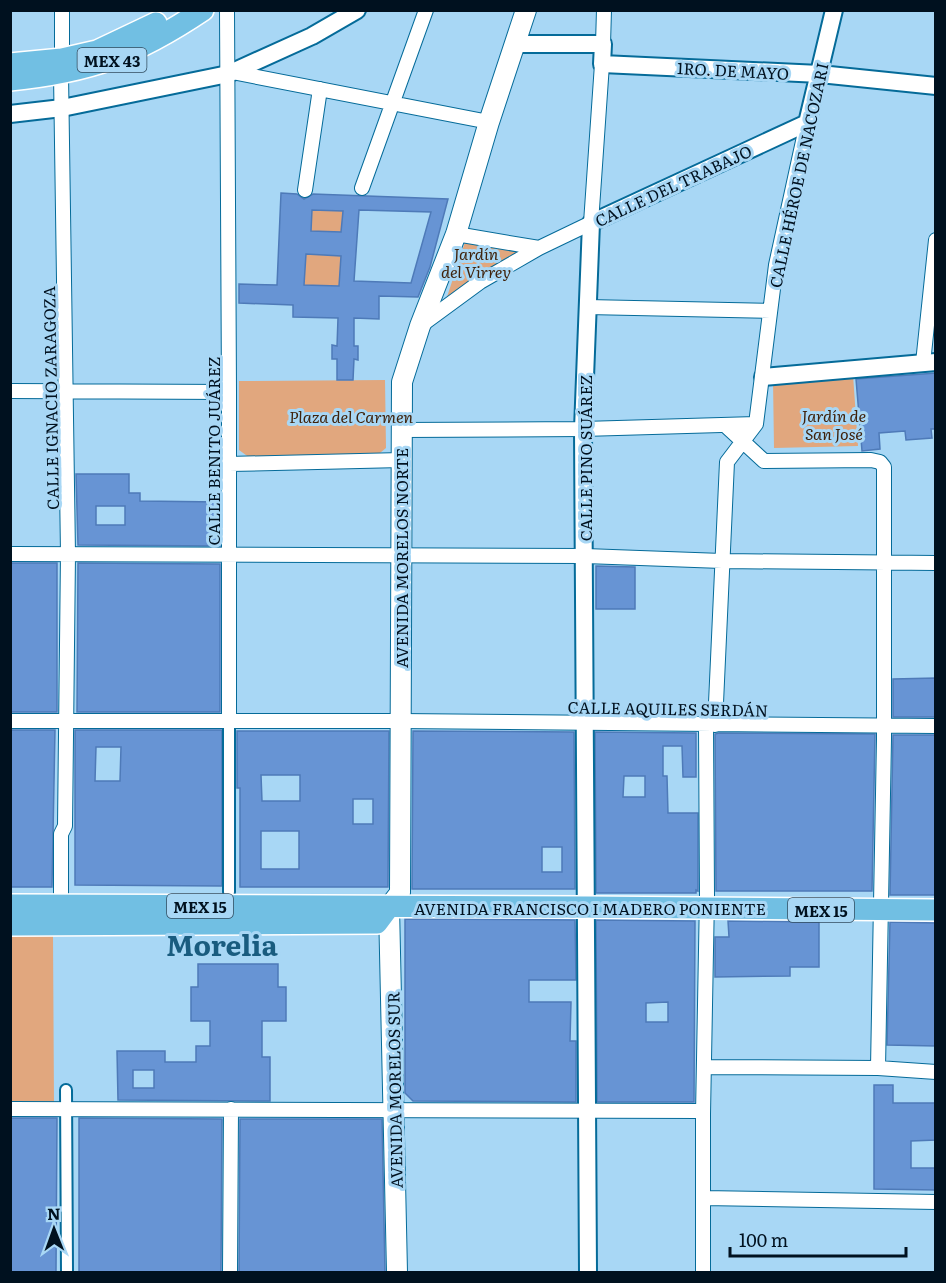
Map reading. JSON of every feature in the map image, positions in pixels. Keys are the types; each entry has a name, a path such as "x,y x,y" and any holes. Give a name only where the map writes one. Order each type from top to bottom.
{"main road":[{"name":"MEX 43","path":"10,80 62,67 132,35 177,10"},
{"name":"MEX 43","path":"10,64 62,67 98,65 137,50 203,10"},
{"name":"AVENIDA MORELOS NORTE","path":"389,907 400,893 402,382 420,326 456,234 489,122 526,10"},
{"name":"MEX 15","path":"10,905 61,915"},
{"name":"AVENIDA FRANCISCO I MADERO PONIENTE","path":"389,907 587,906 936,910"},
{"name":"MEX 15","path":"10,925 61,915 389,907"},
{"name":"AVENIDA MORELOS SUR","path":"389,907 397,1272"}],"street":[{"name":"CALLE IGNACIO ZARAGOZA","path":"61,915 61,834 65,826 68,554 62,10"},
{"name":"CALLE BENITO JUÁREZ","path":"226,10 230,73 229,892"},
{"path":"10,114 62,108 230,73 312,36 357,10"},
{"path":"362,188 426,10"},
{"name":"CALLE PINO SUÁREZ","path":"588,1272 583,429 591,223 604,10"},
{"name":"CALLE HÉROE DE NACOZARI","path":"756,424 776,265 834,10"},
{"path":"514,44 603,44"},
{"name":"1RO. DE MAYO","path":"602,64 820,74 936,86"},
{"path":"230,73 489,122"},
{"path":"305,190 320,89"},
{"name":"CALLE DEL TRABAJO","path":"420,326 480,282 539,248 807,123"},
{"path":"456,234 539,248"},
{"path":"763,377 929,362 935,247"},
{"path":"587,307 770,311"},
{"path":"10,391 230,392"},
{"path":"401,430 583,429 756,424"},
{"path":"703,1272 703,1111 710,725 727,462 756,424"},
{"path":"725,425 764,461 872,460 880,462 884,467 884,726 878,1068"},
{"path":"230,464 402,460"},
{"path":"10,554 585,556 722,561 936,563"},
{"name":"CALLE AQUILES SERDÁN","path":"10,722 400,721 936,726"},
{"path":"704,1067 878,1068 936,1072"},
{"path":"66,1090 67,1272"},
{"path":"10,1109 703,1111"},
{"path":"230,1272 231,1109"},
{"path":"703,1198 936,1202"}],"green space":[{"path":"312,210 343,211 341,232 311,231"},
{"name":"Jardín del Virrey","path":"465,242 521,253 446,300"},
{"path":"306,254 341,256 339,286 304,285"},
{"name":"Jardín de San José","path":"853,375 858,446 774,448 773,380"},
{"name":"Plaza del Carmen","path":"385,380 386,448 375,457 250,458 239,450 239,381"},
{"path":"11,936 53,936 54,1103 11,1103"}],"building":[{"path":"281,193 297,194 304,199 313,194 448,199 430,267 418,297 379,296 379,319 354,318 354,346 358,346 358,360 354,359 353,380 337,380 337,359 332,359 332,345 337,346 338,318 293,317 293,305 239,303 239,284 277,285","holes":["312,210 343,211 341,232 311,231","359,210 431,212 411,283 354,281","306,254 341,256 339,286 304,285"]},
{"path":"936,373 936,429 931,429 932,438 906,440 905,431 879,433 880,449 862,451 856,379"},
{"path":"76,474 129,474 129,493 140,493 140,501 220,502 220,546 78,545","holes":["96,506 125,506 125,525 96,525"]},
{"path":"10,563 57,563 57,712 10,712"},
{"path":"78,563 220,564 220,712 77,712"},
{"path":"596,566 635,567 635,609 596,609"},
{"path":"936,678 936,717 893,717 893,679"},
{"path":"10,730 55,730 52,887 10,887"},
{"path":"75,730 222,730 222,886 75,885","holes":["96,747 121,747 120,781 95,781"]},
{"path":"237,731 389,731 388,887 240,887 240,788 237,788","holes":["261,775 300,775 300,801 262,801","353,799 373,799 373,824 353,824","261,831 299,831 299,869 261,869"]},
{"path":"413,731 574,732 575,889 412,889","holes":["542,847 562,847 562,872 542,872"]},
{"path":"595,732 696,733 696,777 683,777 682,746 663,746 663,776 667,776 668,813 698,813 698,891 696,890 696,893 596,893","holes":["624,776 645,776 645,797 623,797"]},
{"path":"715,734 875,734 872,891 716,891"},
{"path":"893,735 936,735 936,895 890,895"},
{"path":"405,919 575,920 576,980 529,980 529,1002 571,1002 570,1041 576,1041 576,1102 413,1101 405,1093"},
{"path":"596,920 695,921 694,1102 597,1102","holes":["668,1002 668,1022 646,1022 646,1003"]},
{"path":"728,921 819,922 819,967 790,967 790,976 715,977 715,937 729,937"},
{"path":"890,922 936,923 936,1046 887,1045"},
{"path":"198,964 278,964 278,987 286,987 286,1021 262,1021 262,1057 270,1057 270,1101 118,1100 117,1051 165,1051 165,1062 196,1062 196,1046 210,1046 210,1021 191,1021 191,987 198,987","holes":["133,1070 154,1070 154,1088 133,1088"]},
{"path":"874,1085 893,1085 893,1103 936,1103 936,1140 911,1141 911,1168 936,1168 936,1190 874,1189"},
{"path":"10,1118 57,1118 56,1272 10,1272"},
{"path":"79,1118 222,1119 221,1272 79,1272"},
{"path":"240,1119 382,1119 385,1272 239,1272"}],"district":[{"name":"Morelia","path":"222,944"}]}
